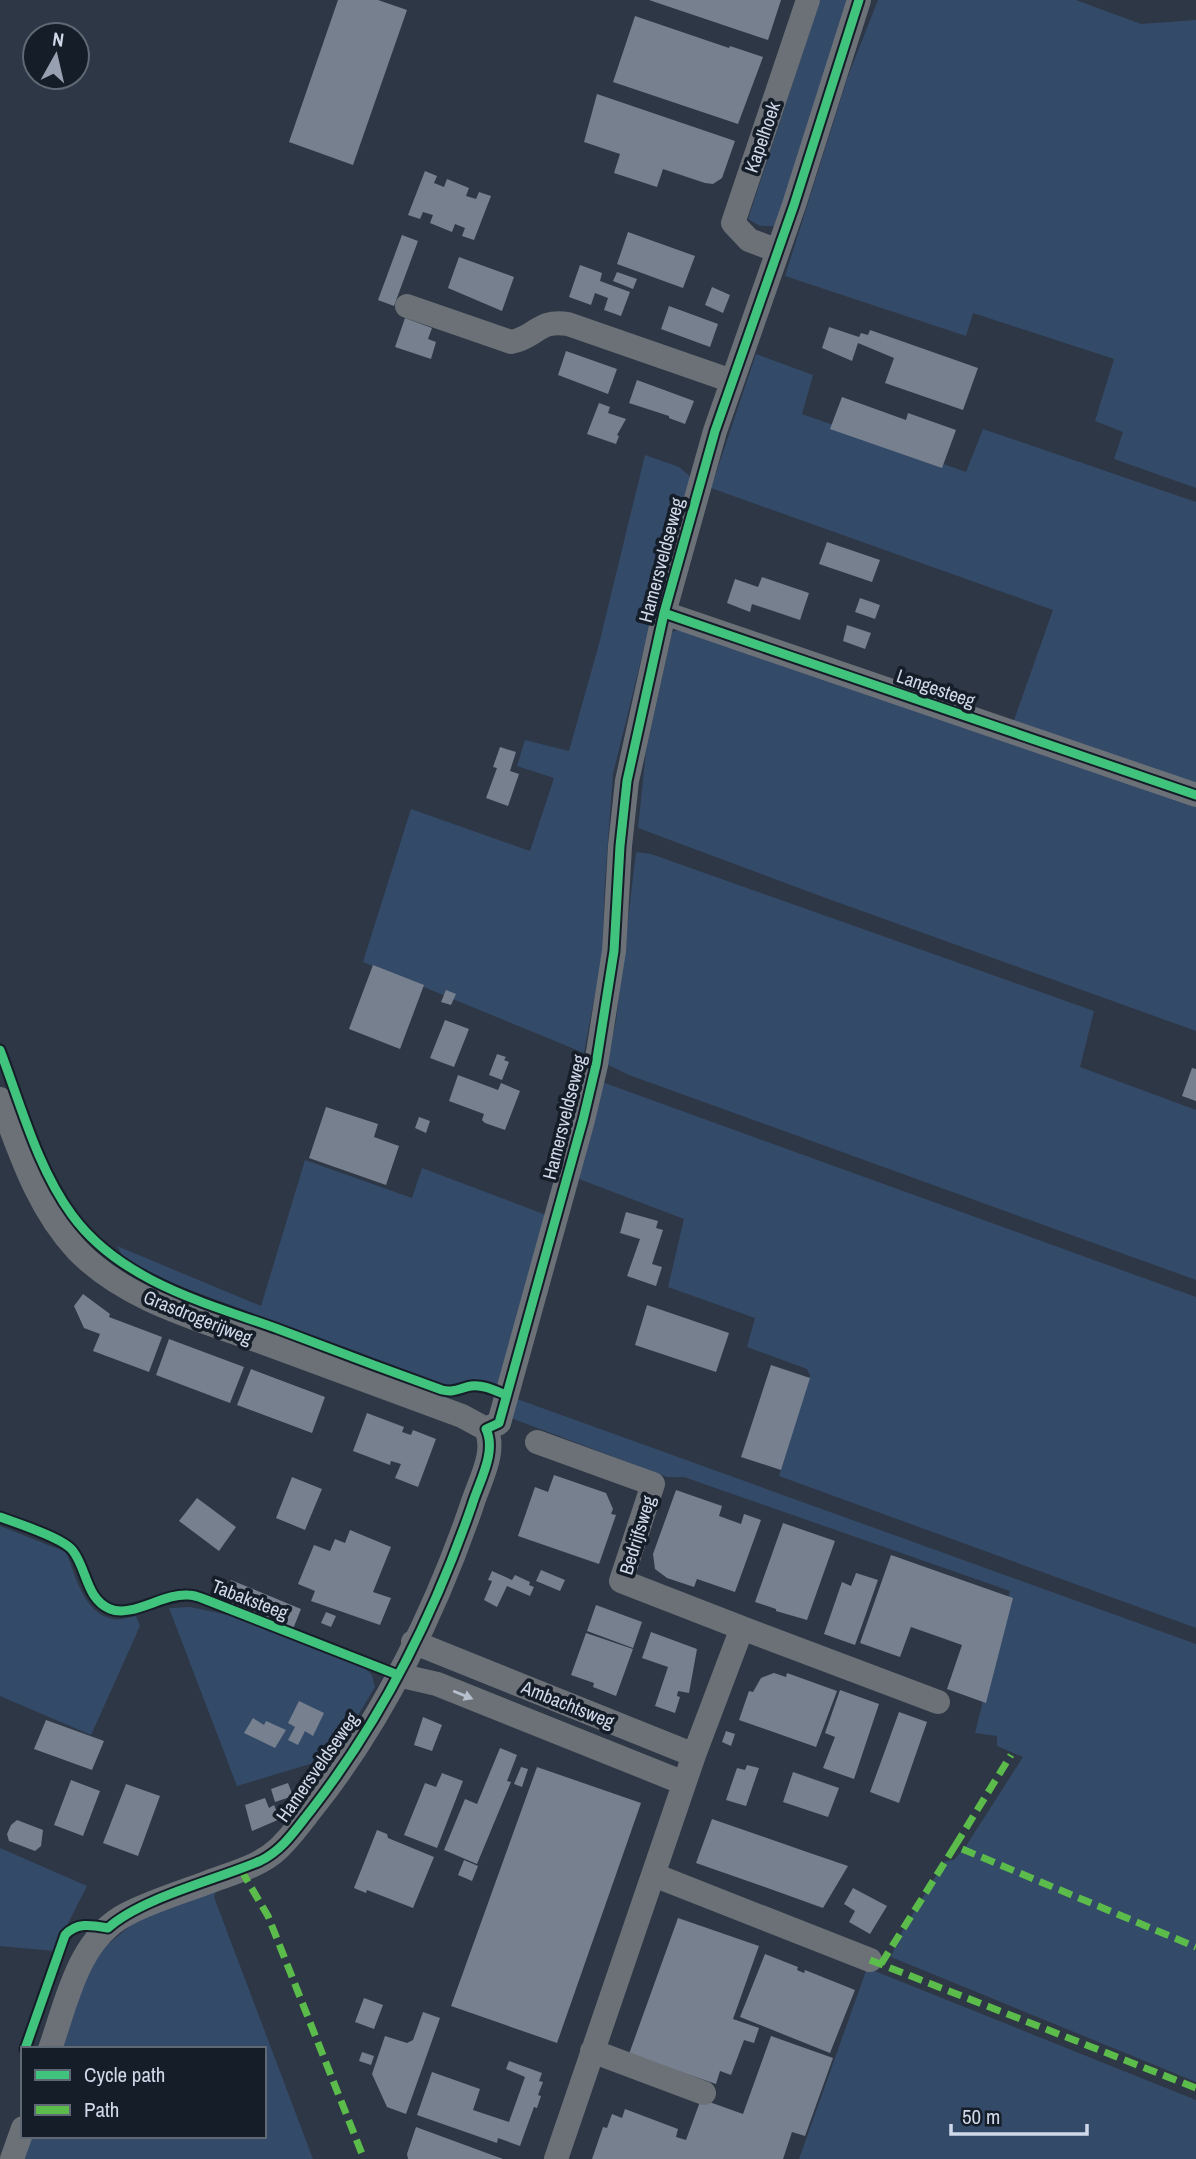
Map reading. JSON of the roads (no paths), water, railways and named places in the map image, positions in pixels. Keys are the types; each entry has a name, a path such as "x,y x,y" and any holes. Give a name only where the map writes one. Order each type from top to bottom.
{"street":[{"name":"Kapelhoek","path":"778,251 749,240 733,223 808,0"},
{"name":"Hamersveldseweg","path":"51,2047 81,1963 98,1936 127,1914 240,1870 275,1852 288,1839 351,1756 398,1675 461,1536 487,1459 490,1438 486,1429 499,1423 596,1065 614,951 622,815 627,780 664,613 732,381 778,251 859,0"},
{"path":"407,306 511,342 520,340 549,323 568,324 732,381"},
{"name":"Langesteeg","path":"664,613 1196,795"},
{"name":"Grasdrogerijweg","path":"0,1099 36,1191 50,1216 78,1250 104,1273 177,1311 462,1416 486,1429"},
{"name":"Bedrijfsweg","path":"537,1442 653,1485 621,1581 938,1702"},
{"path":"556,2159 684,1783 742,1628"},
{"name":"Ambachtsweg","path":"413,1642 694,1755"},
{"name":"Ambachtsweg","path":"398,1675 437,1684 684,1783"},
{"path":"654,1875 870,1960"},
{"path":"592,2051 704,2093"},
{"path":"12,2159 21,2134"}]}
